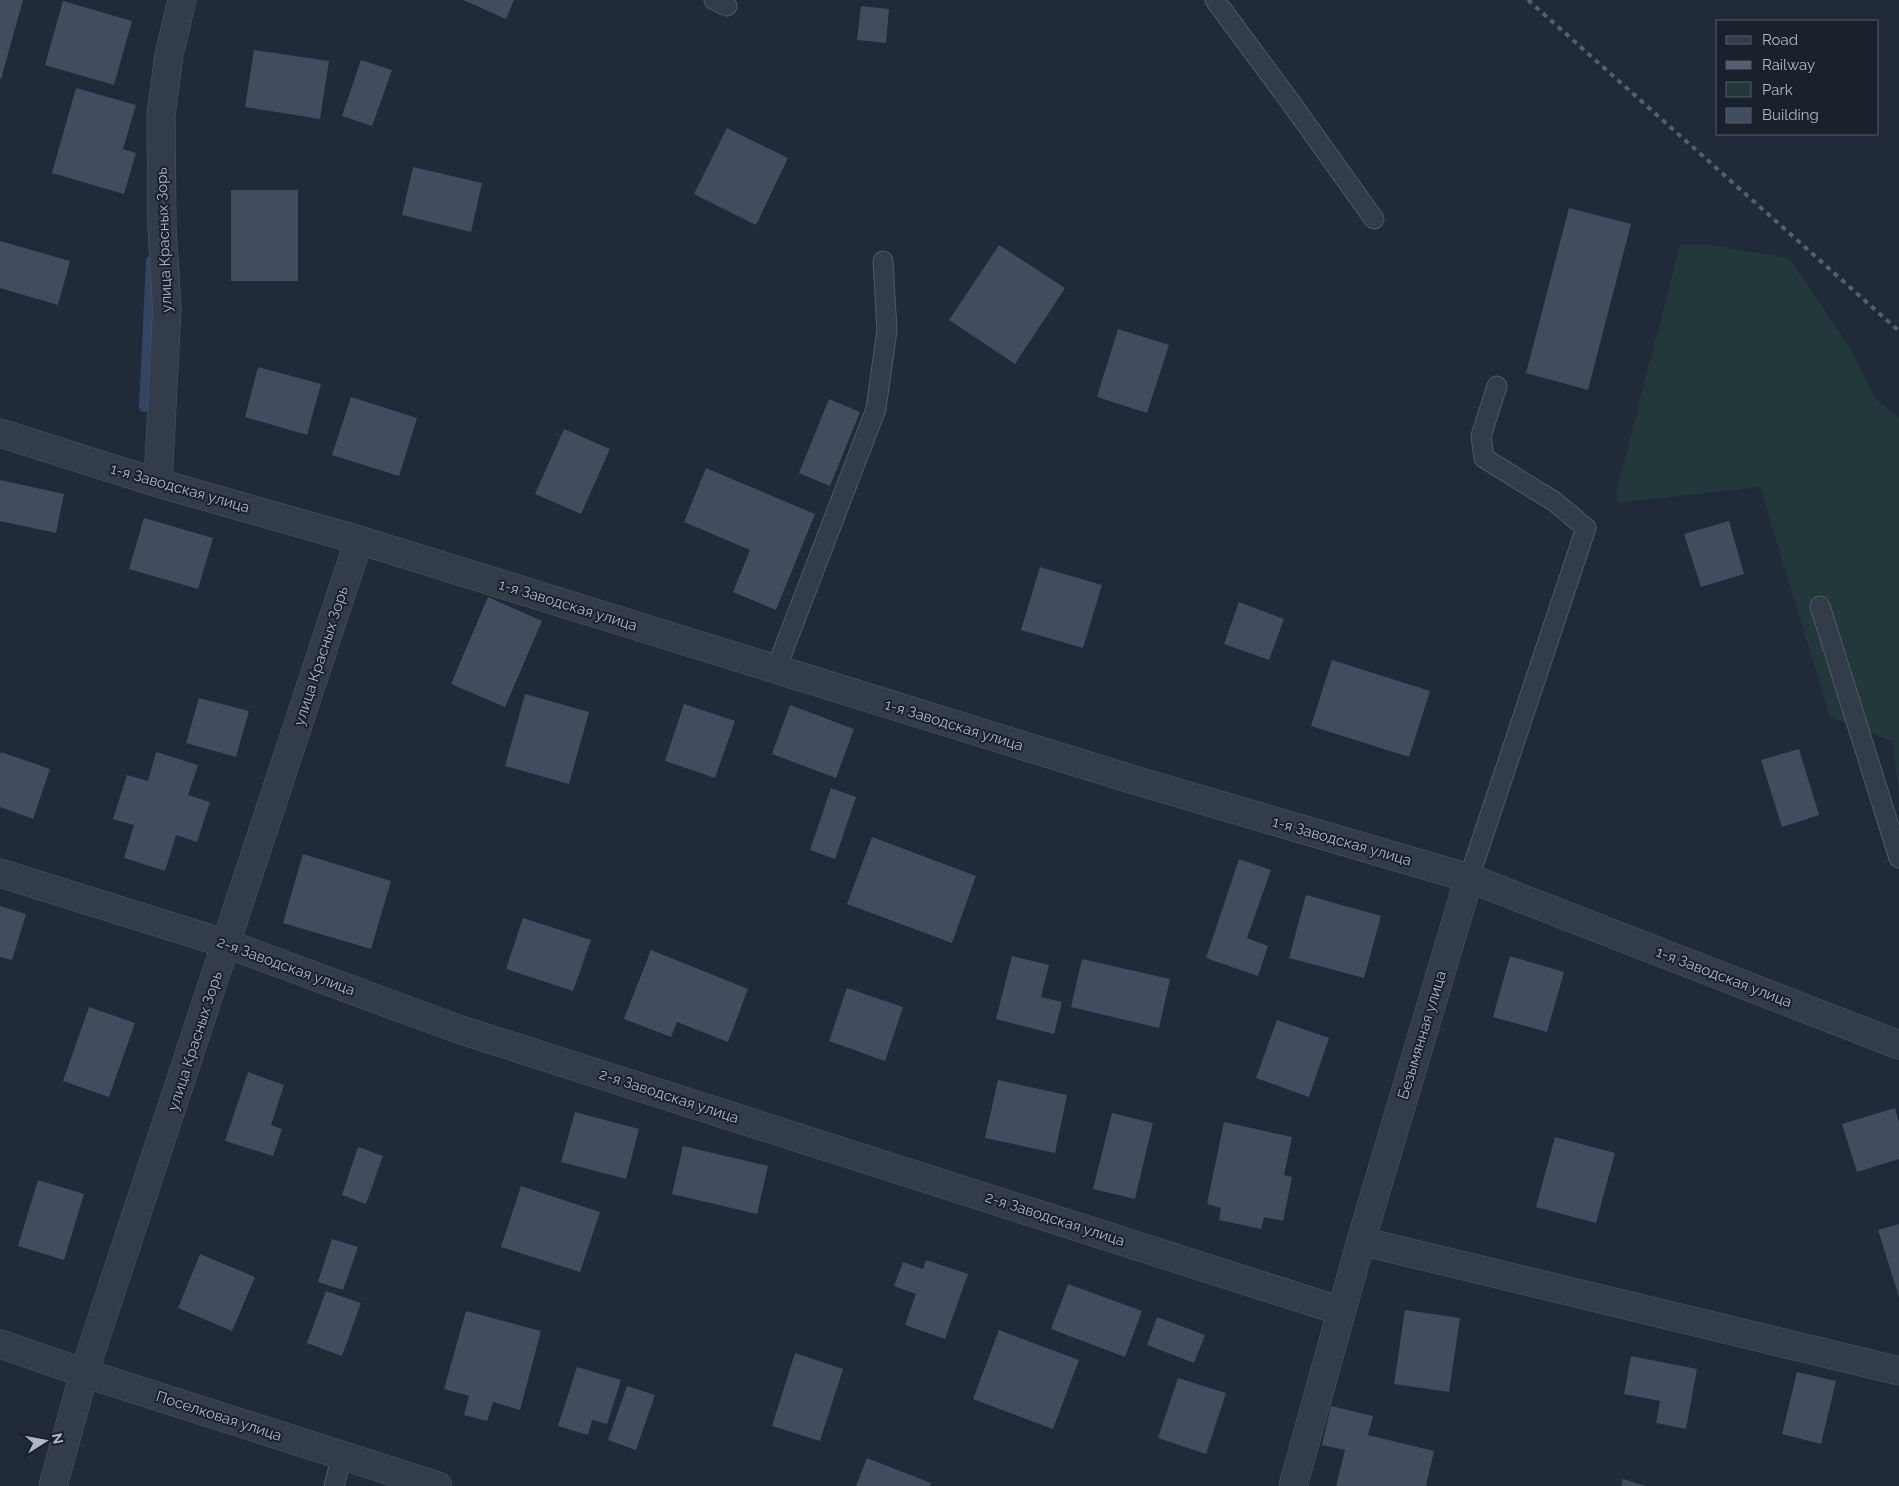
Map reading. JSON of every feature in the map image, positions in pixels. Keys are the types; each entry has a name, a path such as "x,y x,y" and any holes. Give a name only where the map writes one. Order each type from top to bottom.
{"street":[{"name":"улица Красных Зорь","path":"158,483 168,308 162,228 161,115 169,55 182,0"},
{"name":"1-я Заводская улица","path":"0,433 158,483 359,540 1134,780 1469,878 1899,1045"},
{"name":"улица Красных Зорь","path":"53,1486 84,1372 359,540"},
{"name":"2-я Заводская улица","path":"0,872 227,944 461,1030 1342,1311"},
{"name":"Безымянная улица","path":"1293,1486 1361,1241 1469,878"},
{"path":"1361,1241 1899,1371"},
{"name":"Поселковая улица","path":"0,1344 438,1486"}],"lane":[{"path":"1215,0 1374,219"},
{"path":"776,669 876,409 887,330 883,261"},
{"name":"Безымянная улица","path":"1469,878 1586,528 1555,502 1484,458 1481,436 1497,386"},
{"path":"1820,606 1899,858"},
{"path":"334,1486 342,1455"}],"green space":[{"path":"1680,245 1711,245 1789,258 1849,346 1875,398 1899,418 1899,795 1892,741 1830,717 1760,487 1617,503 1617,489"}],"building":[{"path":"0,0 23,0 1,79 0,79"},
{"path":"463,0 514,0 506,19"},
{"path":"63,1 132,21 114,85 45,65"},
{"path":"861,6 889,9 886,43 857,40"},
{"path":"254,50 329,61 320,119 245,107"},
{"path":"361,60 392,70 372,126 342,116"},
{"path":"76,88 136,105 123,149 136,153 124,194 52,173"},
{"path":"727,128 788,158 756,225 694,194"},
{"path":"413,167 482,183 471,232 402,215"},
{"path":"231,190 298,190 298,281 231,281"},
{"path":"1569,208 1631,224 1588,390 1526,373"},
{"path":"0,241 70,261 58,305 0,288"},
{"path":"999,245 1065,288 1015,364 949,320"},
{"path":"1118,329 1169,345 1147,413 1097,397"},
{"path":"258,367 321,384 307,435 245,417"},
{"path":"351,397 417,418 399,476 332,455"},
{"path":"829,399 860,412 830,486 799,473"},
{"path":"564,429 610,449 581,514 535,494"},
{"path":"706,468 815,514 776,610 733,592 750,550 684,522"},
{"path":"0,480 64,494 56,533 0,521"},
{"path":"144,518 213,538 198,589 129,569"},
{"path":"1729,521 1744,574 1701,587 1684,534"},
{"path":"1040,567 1102,585 1083,648 1021,630"},
{"path":"488,597 542,621 505,707 451,684"},
{"path":"1239,602 1284,619 1269,660 1224,644"},
{"path":"1332,660 1430,691 1409,757 1311,726"},
{"path":"525,694 589,712 569,784 505,766"},
{"path":"199,698 249,711 236,757 186,743"},
{"path":"684,704 735,721 715,778 665,761"},
{"path":"790,705 854,729 836,778 772,754"},
{"path":"1799,749 1819,815 1782,827 1761,760"},
{"path":"1,752 50,769 33,819 0,807"},
{"path":"156,752 198,765 188,795 210,802 197,842 176,835 165,871 124,858 134,825 113,819 127,775 148,781"},
{"path":"831,788 856,797 835,859 810,850"},
{"path":"872,837 976,876 952,943 847,904"},
{"path":"303,854 391,881 371,949 283,923"},
{"path":"1239,859 1271,870 1247,938 1268,946 1258,976 1206,958"},
{"path":"1306,895 1381,916 1364,978 1289,958"},
{"path":"0,906 26,914 12,960 0,957"},
{"path":"523,918 591,940 573,991 506,969"},
{"path":"651,950 748,989 728,1042 677,1022 671,1037 624,1019"},
{"path":"1012,956 1049,965 1041,997 1062,1002 1054,1034 996,1019"},
{"path":"1510,956 1564,972 1547,1032 1493,1017"},
{"path":"1082,959 1170,979 1159,1028 1071,1007"},
{"path":"847,988 903,1007 885,1061 829,1041"},
{"path":"89,1007 135,1023 109,1097 63,1081"},
{"path":"1277,1020 1329,1038 1309,1097 1256,1078"},
{"path":"248,1072 284,1085 271,1125 282,1129 273,1156 225,1141"},
{"path":"998,1080 1067,1095 1055,1153 985,1138"},
{"path":"1895,1108 1899,1123 1899,1159 1857,1172 1842,1124"},
{"path":"575,1112 639,1129 626,1179 561,1162"},
{"path":"1112,1113 1153,1123 1135,1199 1093,1189"},
{"path":"1224,1122 1292,1137 1284,1175 1292,1177 1283,1221 1264,1217 1261,1229 1219,1220 1221,1208 1207,1204"},
{"path":"1555,1137 1615,1153 1596,1223 1536,1207"},
{"path":"683,1146 768,1166 757,1214 672,1194"},
{"path":"358,1147 383,1156 366,1204 342,1195"},
{"path":"38,1180 84,1194 64,1260 18,1246"},
{"path":"521,1186 600,1212 580,1272 501,1247"},
{"path":"1899,1224 1899,1297 1878,1230"},
{"path":"332,1239 358,1247 343,1290 318,1282"},
{"path":"200,1254 255,1277 232,1331 178,1308"},
{"path":"926,1260 968,1274 945,1339 905,1325 916,1294 894,1286 903,1262 923,1269"},
{"path":"1068,1284 1142,1311 1125,1357 1051,1329"},
{"path":"326,1291 361,1303 342,1356 307,1343"},
{"path":"1405,1310 1460,1318 1449,1392 1394,1384"},
{"path":"466,1311 541,1331 520,1410 493,1402 487,1421 464,1415 469,1396 444,1389"},
{"path":"1157,1317 1205,1335 1194,1363 1147,1345"},
{"path":"999,1330 1079,1360 1053,1429 973,1399"},
{"path":"795,1353 843,1369 820,1441 772,1426"},
{"path":"1631,1356 1697,1369 1686,1429 1656,1423 1660,1401 1624,1394"},
{"path":"577,1367 621,1380 607,1424 592,1420 588,1435 558,1426"},
{"path":"1797,1372 1836,1381 1821,1444 1782,1434"},
{"path":"1178,1378 1226,1393 1206,1454 1158,1438"},
{"path":"627,1386 655,1395 636,1450 608,1440"},
{"path":"1331,1406 1373,1416 1368,1435 1434,1451 1426,1486 1336,1486 1345,1450 1322,1445"},
{"path":"867,1458 931,1483 930,1486 856,1486"},
{"path":"1623,1479 1646,1486 1621,1486"}],"waterway":[{"path":"144,407 151,261"}],"railway":[{"path":"1528,0 1899,331"}]}
